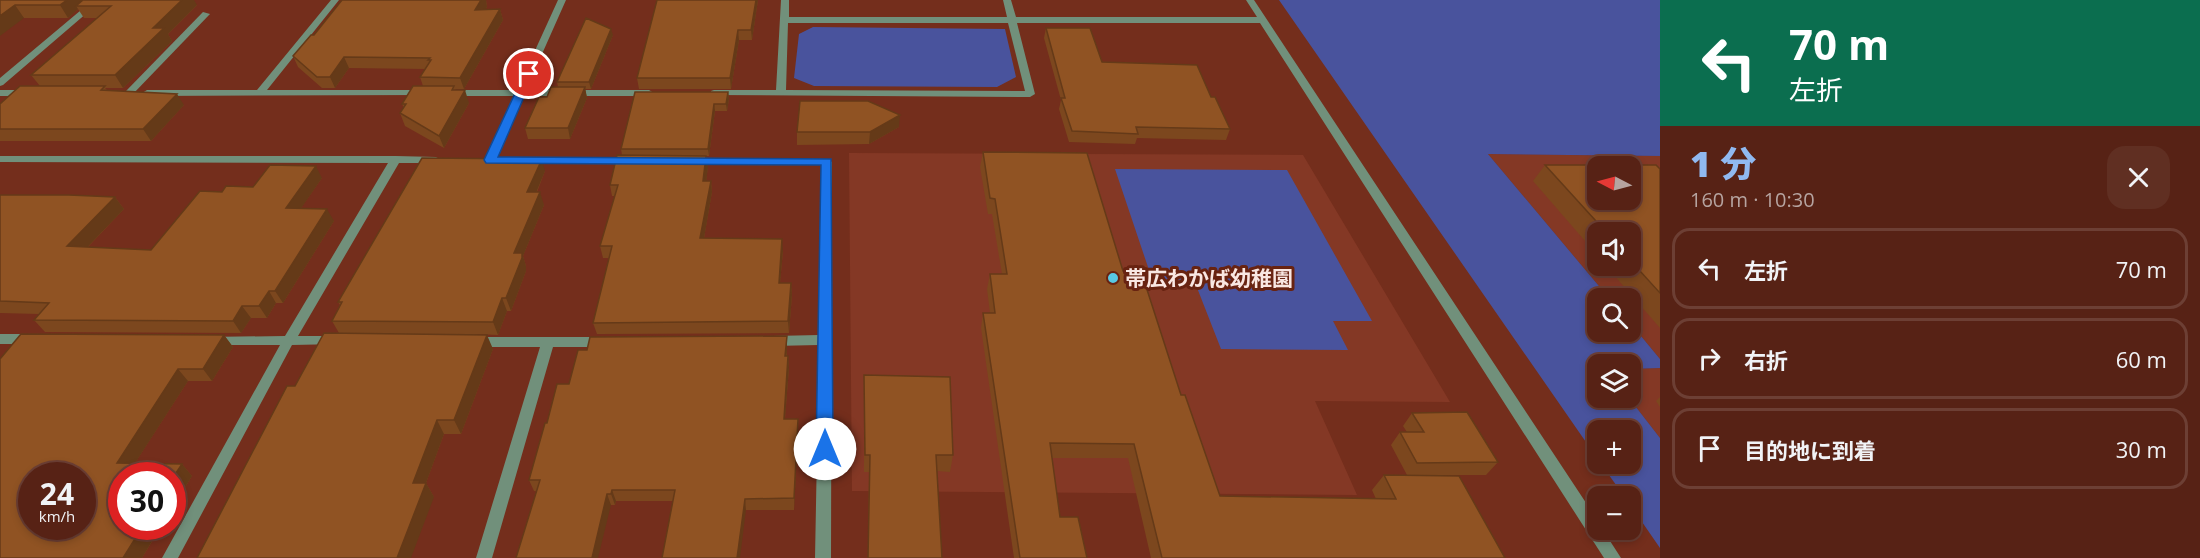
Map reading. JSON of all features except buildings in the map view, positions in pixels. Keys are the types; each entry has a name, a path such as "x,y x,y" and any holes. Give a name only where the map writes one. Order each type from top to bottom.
{"street":[{"path":"0,83 98,0"},
{"path":"260,93 335,0"},
{"path":"478,160 496,160 521,93 562,0"},
{"path":"781,93 785,0"},
{"path":"699,93 1030,94 1007,0"},
{"path":"1250,0 1613,558"},
{"path":"129,93 206,14"},
{"path":"783,20 1263,20"},
{"path":"0,93 35,93"},
{"path":"117,93 663,93"},
{"path":"0,159 443,160"},
{"path":"170,558 290,340 396,159"},
{"path":"513,160 641,161"},
{"path":"676,161 827,162 824,558"},
{"path":"0,339 46,339"},
{"path":"197,340 348,341"},
{"path":"756,341 825,340"},
{"path":"466,342 618,342"},
{"path":"484,558 548,342"}],"shaded area":[{"path":"1279,0 1660,0 1660,156 1488,154 1587,272 1587,276 1591,276 1601,288 1587,288 1587,342 1641,342 1641,336 1660,359 1660,368 1641,369 1641,354 1587,354 1587,408 1637,408 1660,438 1660,548 1641,520 1641,486 1617,486 1608,474 1641,474 1641,420 1587,420 1587,444"},
{"path":"813,27 1005,29 1016,77 997,87 814,86 794,78 799,34"},
{"name":"帯広わかば幼稚園","path":"849,153 1303,155 1450,402 1315,401 1357,495 852,491"},
{"path":"1488,154 1660,156 1660,359 1641,336 1641,288 1601,288 1591,276 1641,276 1641,222 1587,222 1587,272"},
{"path":"1115,169 1287,170 1372,321 1333,321 1348,350 1221,349 1194,280 1152,279"},
{"path":"1660,368 1660,438 1637,408 1641,408 1641,369"}],"place":[{"name":"帯広わかば幼稚園","path":"1113,278"}],"route":[{"path":"529,74 490,160 827,162 825,449"}]}
